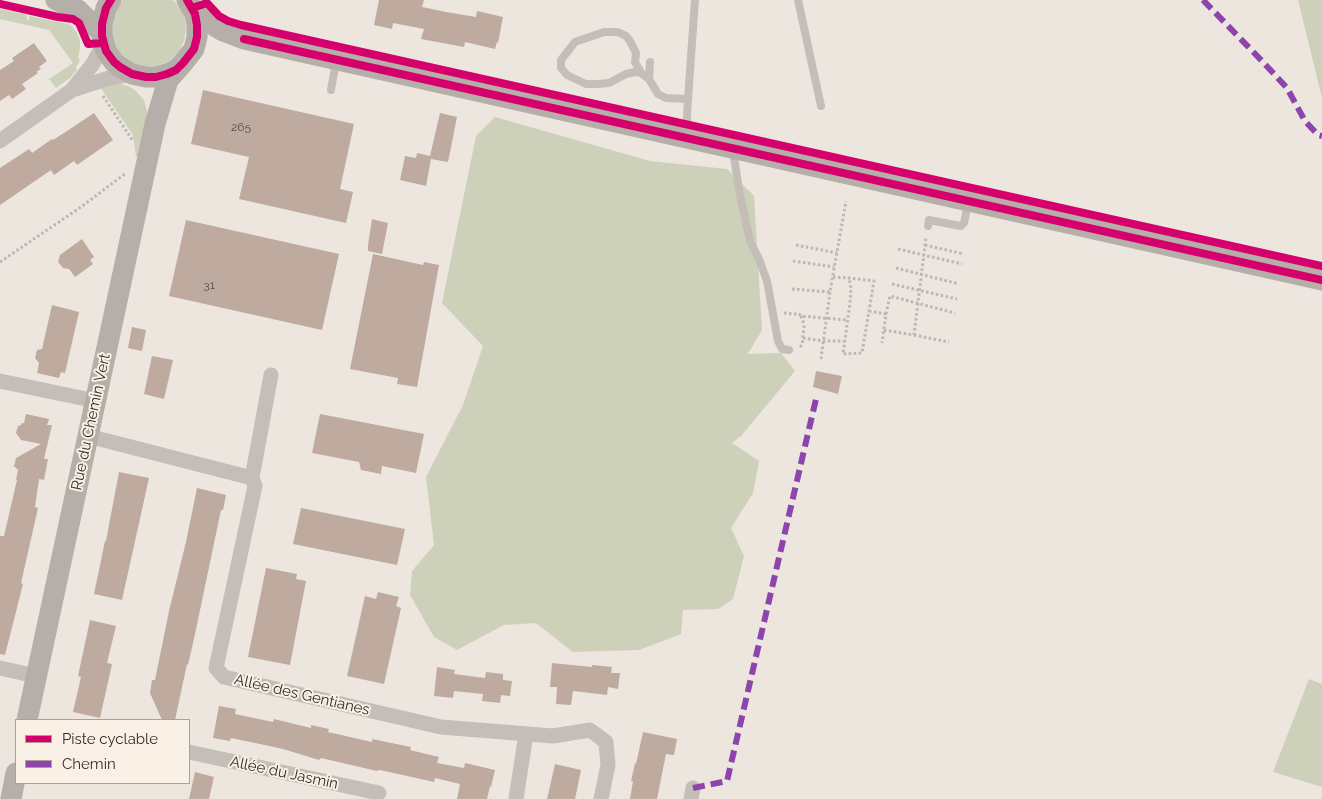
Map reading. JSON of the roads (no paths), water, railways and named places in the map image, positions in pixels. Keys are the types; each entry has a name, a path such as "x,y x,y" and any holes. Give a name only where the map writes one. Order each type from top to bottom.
{"street":[{"path":"56,0 78,10 102,38 114,62 134,75"},
{"path":"0,141 72,90 92,65 102,38 103,16 111,0"},
{"path":"191,7 223,31 244,39 1322,280"},
{"path":"188,56 197,37 197,26 191,7"},
{"path":"72,90 110,78 134,75 156,77 176,70 188,56 205,43 244,39"},
{"name":"Rue du Chemin Vert","path":"32,719 36,676 155,124 168,80 188,56"},
{"name":"Rue du Chemin Vert","path":"134,75 150,101 155,124"},
{"name":"Allée des Gentianes","path":"271,375 252,478 255,486 216,668 224,677 441,727 553,736 590,730 606,742 608,766 601,799"},
{"path":"0,380 96,401"},
{"path":"88,436 252,478"},
{"path":"0,668 36,676"},
{"path":"516,799 526,734"},
{"name":"Allée du Jasmin","path":"190,752 379,793"},
{"path":"11,799 15,778"}],"lane":[{"path":"686,138 695,0"},
{"path":"798,0 821,106"},
{"path":"641,73 635,72 609,83 586,84 567,75 561,68 560,60 575,42 604,32 618,32 626,36 630,42 636,53 635,62 641,73 649,80 658,94 666,98 688,99"},
{"path":"332,90 336,60"},
{"path":"649,80 650,62"},
{"path":"733,148 739,190 750,241 760,259 767,281 778,341 782,349 790,350"},
{"path":"928,226 929,220 961,226 964,223 969,201"}]}
